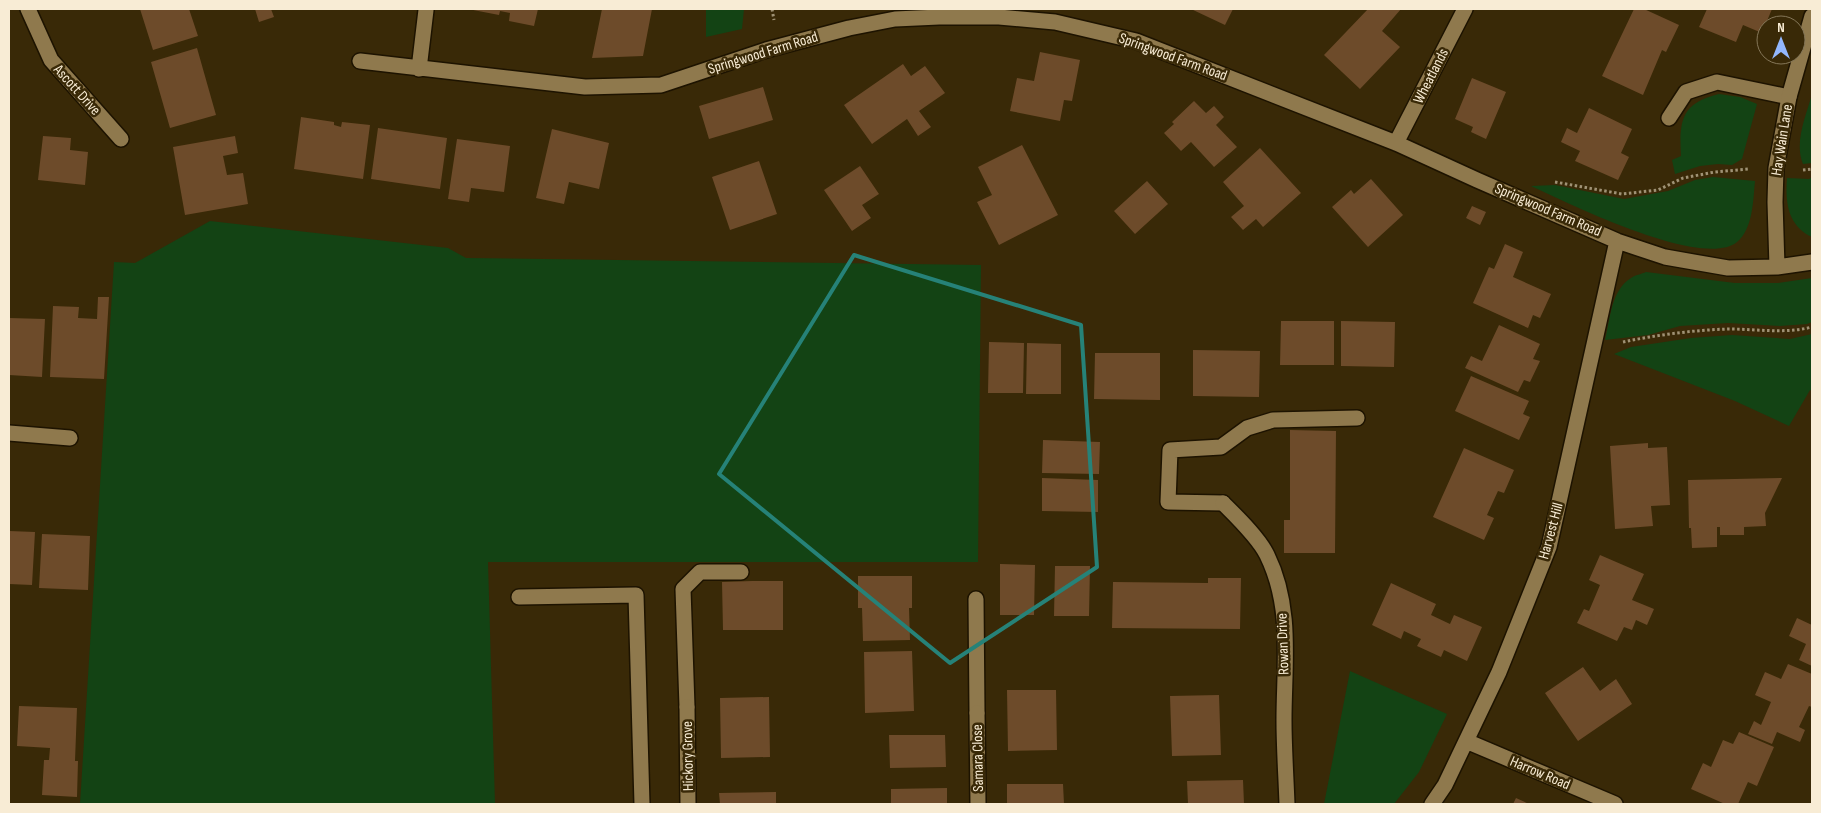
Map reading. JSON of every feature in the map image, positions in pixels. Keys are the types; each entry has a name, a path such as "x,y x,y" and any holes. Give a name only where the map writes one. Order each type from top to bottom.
{"street":[{"name":"Ascott Drive","path":"28,9 51,60 121,139"},
{"name":"Wheatlands","path":"1396,143 1465,9"},
{"path":"419,69 426,10"},
{"name":"Springwood Farm Road","path":"360,61 585,87 661,85 766,50 849,28 895,19 1056,15 1136,41 1396,143 1617,241 1665,257 1728,268 1777,267 1812,262"},
{"name":"Hay Wain Lane","path":"1777,267 1776,168 1789,97 1812,16"},
{"path":"1669,118 1686,92 1717,82 1789,97"},
{"name":"Harvest Hill","path":"1432,804 1446,785 1499,672 1549,547 1617,241"},
{"name":"Rowan Drive","path":"1287,804 1284,720 1286,636 1279,588 1266,554 1241,521 1222,503 1168,502 1170,450 1221,447 1247,428 1273,420 1357,418"},
{"path":"9,433 70,438"},
{"name":"Hickory Grove","path":"688,804 683,589 700,572 741,572"},
{"path":"519,597 636,595 642,804"},
{"name":"Samara Close","path":"976,599 978,804"},
{"name":"Harrow Road","path":"1466,741 1615,804"}],"path":[{"path":"1546,180 1622,194 1658,190 1683,178 1715,172 1776,168 1808,171 1812,169"},
{"path":"1593,349 1629,341 1683,333 1729,329 1767,332 1797,331 1812,326"}],"highlighted area":[{"path":"854,255 1081,325 1097,567 950,663 719,474"}],"green space":[{"path":"706,9 744,9 742,29 706,37"},
{"path":"1719,94 1740,97 1757,104 1742,159 1732,165 1700,166 1675,174 1672,160 1681,156 1681,133 1685,115 1697,103"},
{"path":"1812,94 1812,163 1803,164 1800,138"},
{"path":"1713,177 1755,181 1753,206 1746,230 1737,242 1720,248 1696,247 1667,241 1635,231 1603,219 1531,186 1555,185 1624,199 1668,191 1695,180"},
{"path":"1812,177 1812,237 1798,227 1790,213 1787,196 1787,178 1809,179"},
{"path":"210,221 448,248 466,258 981,265 978,562 488,562 495,804 80,804 114,262 135,263"},
{"path":"1646,272 1735,283 1778,283 1812,278 1812,322 1780,326 1728,323 1680,326 1648,335 1605,340 1612,306 1619,290 1624,283 1634,276"},
{"path":"1812,334 1812,391 1810,390 1789,426 1735,401 1614,354 1631,347 1691,338 1732,335 1790,339"},
{"path":"1350,671 1447,714 1419,772 1394,804 1324,804"}],"building":[{"path":"140,9 189,9 198,36 153,50"},
{"path":"255,9 271,9 274,17 259,22"},
{"path":"468,9 538,9 534,26 509,21 510,13 500,11 499,15"},
{"path":"602,9 652,9 643,56 592,58"},
{"path":"1191,9 1233,9 1225,25"},
{"path":"1368,9 1401,9 1382,31 1400,47 1360,89 1324,55"},
{"path":"1634,9 1644,9 1679,25 1666,52 1662,50 1643,95 1602,76"},
{"path":"1707,9 1772,9 1770,15 1756,15 1756,30 1743,25 1736,42 1699,27"},
{"path":"197,48 216,115 170,128 151,62"},
{"path":"1040,52 1080,60 1072,101 1064,100 1060,121 1010,111 1017,78 1034,81"},
{"path":"903,64 911,76 925,66 945,93 919,111 931,127 918,136 907,119 872,144 844,105"},
{"path":"1472,78 1506,92 1486,139 1471,132 1473,127 1455,119"},
{"path":"763,87 773,120 709,139 699,106"},
{"path":"1194,101 1206,113 1214,106 1224,117 1216,125 1237,147 1214,167 1191,142 1181,151 1164,133 1174,124 1172,122"},
{"path":"1589,108 1632,129 1621,153 1629,157 1618,180 1575,161 1580,151 1561,142 1567,128 1577,133"},
{"path":"301,117 334,122 334,125 341,127 342,122 370,125 363,179 294,169"},
{"path":"378,128 447,138 440,189 371,179"},
{"path":"552,129 609,143 599,189 569,182 564,204 536,198"},
{"path":"43,136 71,138 70,150 88,152 85,185 38,180"},
{"path":"235,136 238,153 223,156 227,175 243,173 248,204 185,215 173,147"},
{"path":"457,139 510,146 504,192 471,188 469,202 448,199"},
{"path":"1022,145 1058,215 999,245 977,202 992,195 978,167"},
{"path":"1260,148 1301,193 1263,227 1256,219 1243,230 1231,217 1244,206 1223,182"},
{"path":"759,161 777,214 730,230 712,177"},
{"path":"860,166 879,194 862,205 871,218 852,231 824,190"},
{"path":"1371,179 1403,215 1368,247 1332,207 1351,190 1354,194"},
{"path":"1147,181 1168,204 1135,234 1114,211"},
{"path":"1472,206 1486,212 1480,225 1466,218"},
{"path":"1505,244 1523,252 1513,277 1551,294 1540,318 1533,315 1528,328 1473,303 1489,267 1494,269"},
{"path":"98,297 109,297 104,379 50,377 53,306 79,307 78,318 97,319"},
{"path":"9,318 45,319 42,377 9,375"},
{"path":"1281,321 1334,321 1334,365 1280,365"},
{"path":"1341,321 1395,322 1394,367 1341,366"},
{"path":"1499,325 1540,344 1533,359 1540,361 1530,382 1524,380 1518,392 1465,368 1471,356 1482,361"},
{"path":"989,342 1024,343 1023,393 988,393"},
{"path":"1027,343 1061,344 1061,394 1026,394"},
{"path":"1193,350 1260,351 1259,397 1193,396"},
{"path":"1095,353 1160,353 1160,400 1094,399"},
{"path":"1471,376 1529,401 1523,414 1530,417 1519,440 1455,411"},
{"path":"1290,430 1336,431 1335,553 1284,553 1284,520 1290,520"},
{"path":"1043,440 1100,442 1099,474 1042,473"},
{"path":"1648,443 1648,448 1667,447 1670,505 1651,506 1653,526 1615,529 1610,446"},
{"path":"1464,448 1514,470 1504,493 1498,491 1487,515 1494,518 1484,540 1433,517"},
{"path":"1042,478 1098,480 1098,512 1042,511"},
{"path":"1782,478 1765,513 1766,526 1744,527 1744,535 1720,535 1720,527 1717,527 1717,547 1692,548 1691,528 1689,528 1688,480"},
{"path":"9,531 35,532 32,585 9,584"},
{"path":"42,534 90,536 88,590 39,588"},
{"path":"1600,555 1644,574 1632,600 1654,609 1647,625 1636,620 1632,630 1624,627 1617,641 1577,623 1584,609 1589,611 1600,585 1589,580"},
{"path":"1000,564 1035,565 1034,615 1000,615"},
{"path":"1055,566 1090,566 1089,616 1054,616"},
{"path":"858,576 912,576 912,608 909,608 910,640 863,641 862,608 858,608"},
{"path":"1208,578 1241,578 1240,629 1112,628 1113,582 1208,583"},
{"path":"783,581 783,630 723,630 722,582"},
{"path":"1391,583 1436,604 1431,615 1450,624 1454,615 1482,627 1467,661 1444,650 1441,657 1417,646 1421,639 1404,631 1401,639 1372,625"},
{"path":"1797,618 1812,625 1812,666 1799,660 1806,644 1789,636"},
{"path":"912,651 914,711 865,713 864,652"},
{"path":"1788,664 1812,674 1812,707 1809,706 1799,727 1805,730 1800,742 1777,732 1772,744 1748,734 1754,721 1761,725 1771,702 1755,695 1765,672 1781,679"},
{"path":"1583,667 1600,691 1616,679 1632,704 1578,741 1545,693"},
{"path":"1007,690 1056,690 1057,750 1008,751"},
{"path":"1219,695 1221,755 1172,756 1170,696"},
{"path":"769,697 770,757 721,758 720,698"},
{"path":"19,706 77,708 75,761 78,761 77,797 42,795 44,760 49,760 50,748 17,746"},
{"path":"1739,732 1774,747 1757,786 1748,782 1738,804 1725,804 1691,789 1703,763 1711,767 1723,740 1733,744"},
{"path":"889,735 945,735 946,767 890,768"},
{"path":"1243,780 1244,804 1188,804 1187,781"},
{"path":"1007,784 1063,784 1064,804 1007,804"},
{"path":"947,788 947,804 891,804 891,789"},
{"path":"776,792 776,804 720,804 719,793"},
{"path":"1516,798 1529,804 1513,804"}]}
